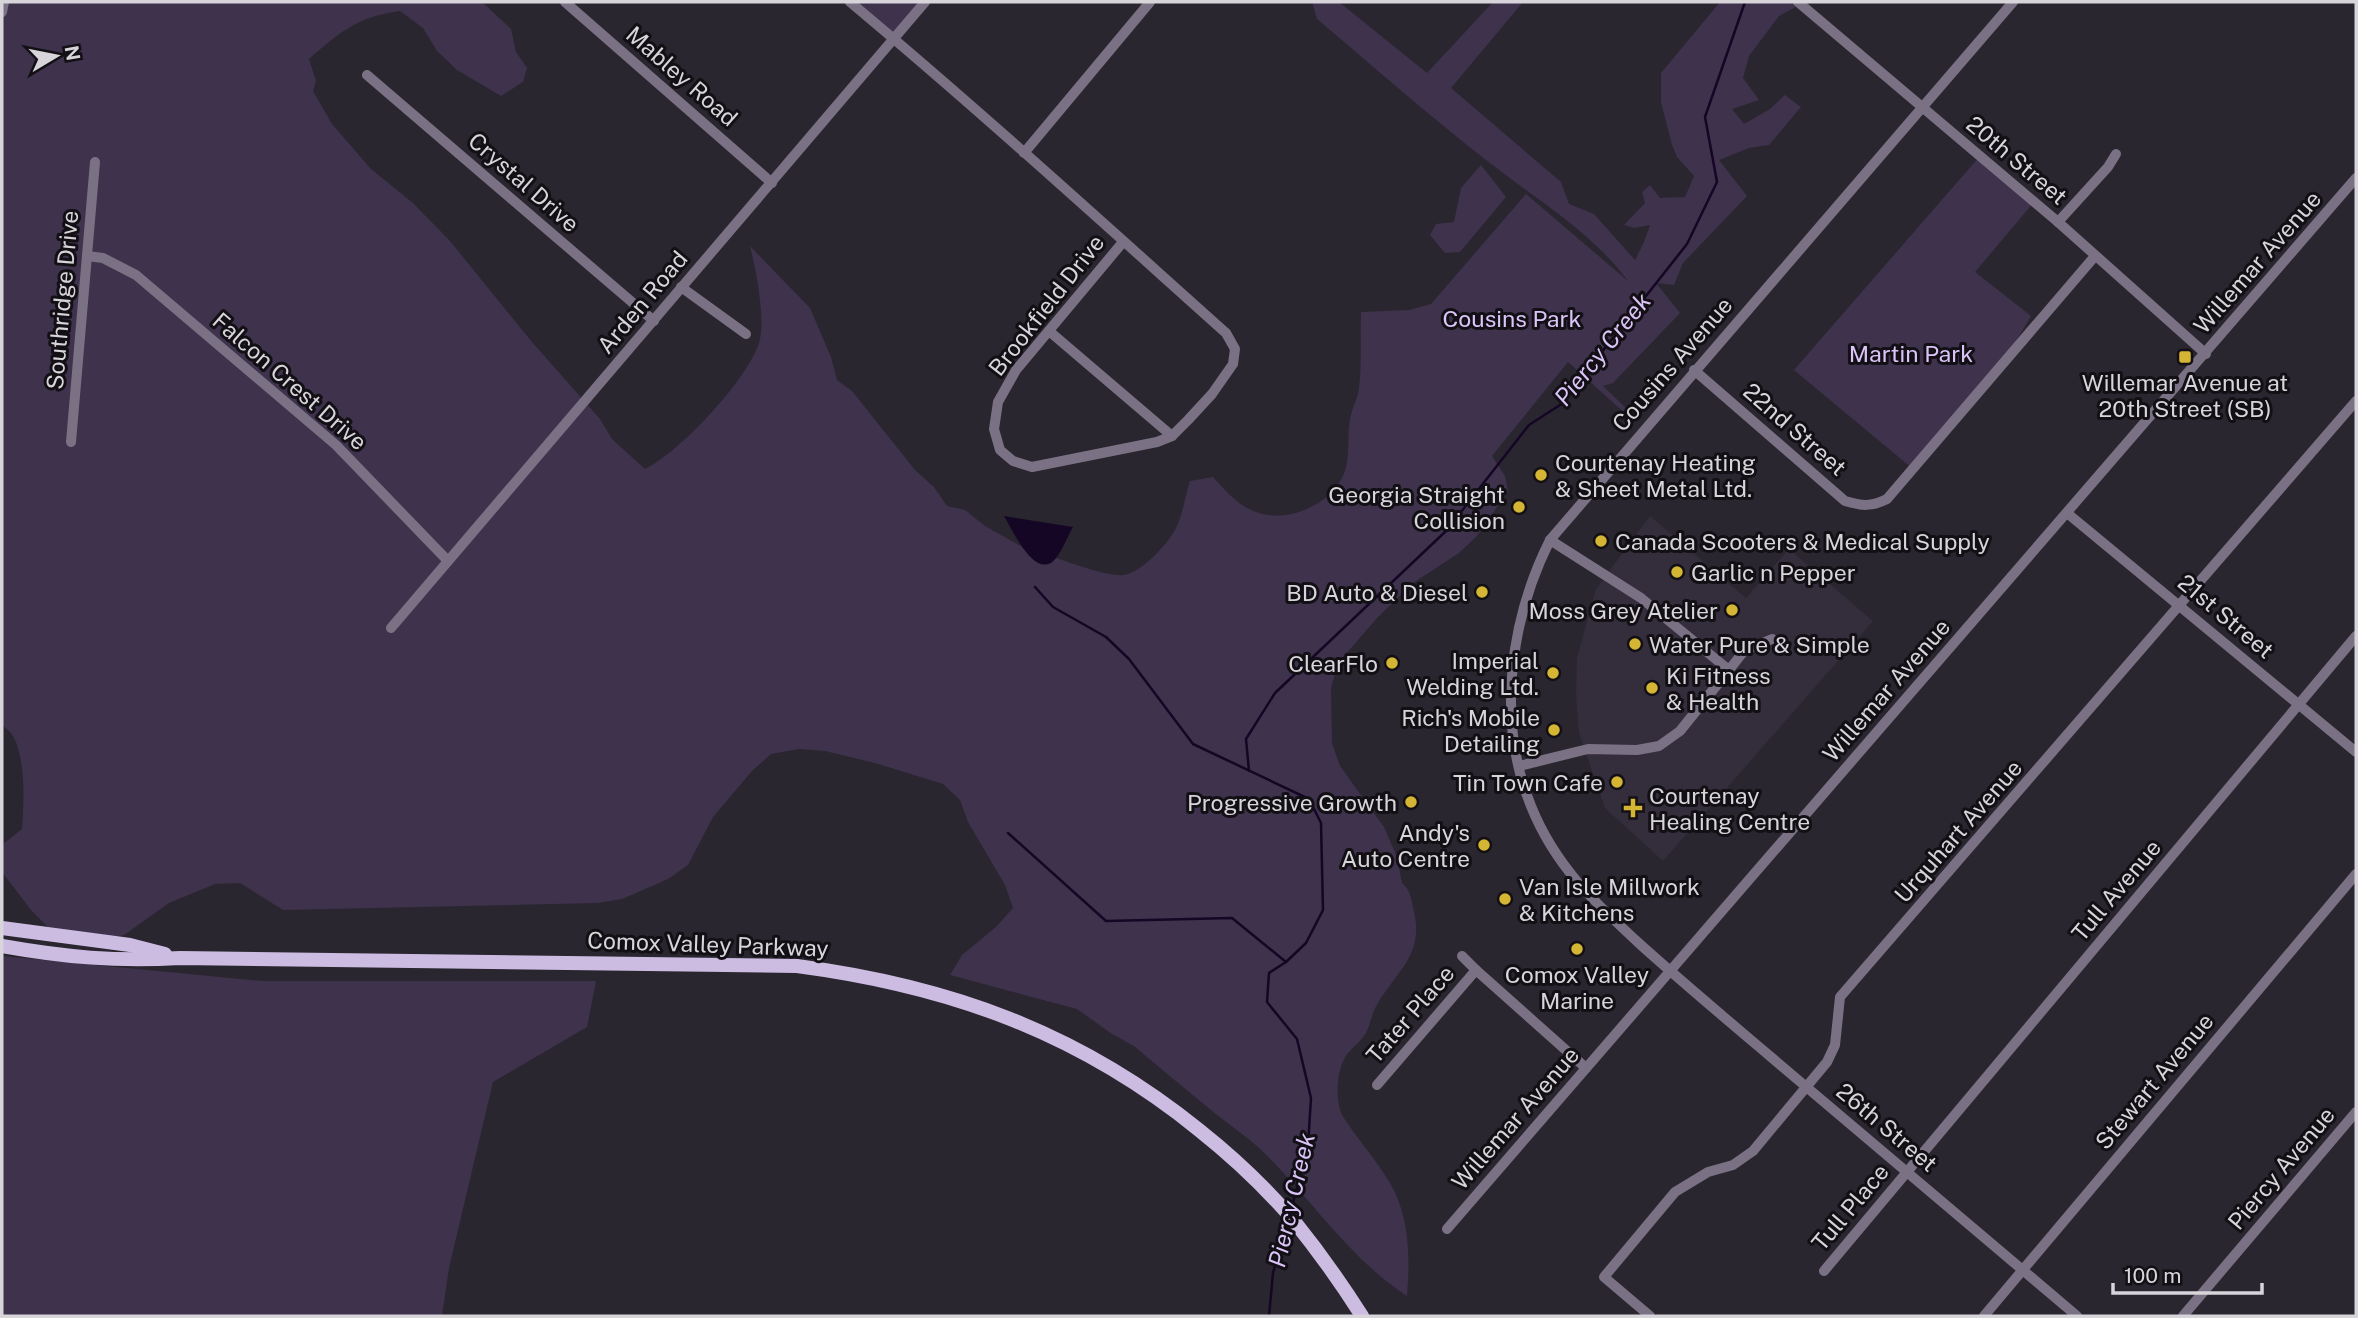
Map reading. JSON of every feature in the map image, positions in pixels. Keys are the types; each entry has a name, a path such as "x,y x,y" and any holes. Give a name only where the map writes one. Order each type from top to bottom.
{"main road":[{"name":"Comox Valley Parkway","path":"2,928 130,945 180,958"},
{"name":"Comox Valley Parkway","path":"2,946 54,955 129,961 180,958 797,966 843,972 919,988 999,1014 1050,1035 1117,1070 1182,1116 1218,1145 1268,1192 1335,1275 1362,1316"}],"street":[{"path":"2,12 4,2"},
{"name":"Mabley Road","path":"565,2 772,183"},
{"name":"Brookfield Drive","path":"850,2 894,38 1226,333 1235,349 1233,364 1212,394 1172,436 1157,442 1053,464 1032,467 1013,461 1000,450 994,429 998,402 1017,370 1123,242"},
{"name":"Arden Road","path":"391,628 925,2"},
{"path":"1024,153 1150,2"},
{"name":"20th Street","path":"1798,2 2057,222 2206,354"},
{"name":"Cousins Avenue","path":"1669,971 1592,900 1569,874 1530,806 1519,766 1511,715 1514,653 1521,612 1538,564 1550,540 2013,2"},
{"name":"Crystal Drive","path":"367,75 654,321"},
{"path":"2057,222 2108,167 2116,154"},
{"name":"Southridge Drive","path":"71,442 95,162"},
{"name":"Willemar Avenue","path":"1447,1229 2356,178"},
{"name":"Falcon Crest Drive","path":"87,256 103,258 136,275 335,445 448,561"},
{"name":"22nd Street","path":"1694,370 1845,501 1861,506 1874,506 1887,499 2095,256"},
{"path":"681,287 746,334"},
{"path":"1049,331 1172,436"},
{"name":"Urquhart Avenue","path":"1650,1316 1604,1277 1675,1192 1708,1172 1732,1166 1753,1151 1827,1062 1835,1045 1840,998 2356,401"},
{"name":"21st Street","path":"2067,513 2356,752"},
{"path":"1550,540 1641,598 1728,670"},
{"name":"Tull Avenue","path":"1908,1171 2356,636"},
{"path":"1519,766 1588,749 1637,750 1659,746 1680,731 1744,651 1772,639"},
{"name":"Stewart Avenue","path":"1984,1316 2356,874"},
{"name":"Tater Place","path":"1462,956 1586,1068"},
{"name":"Tater Place","path":"1377,1085 1476,970"},
{"name":"26th Street","path":"1669,971 2077,1316"},
{"name":"Piercy Avenue","path":"2183,1316 2356,1112"},
{"name":"Tull Place","path":"1824,1271 1908,1171"}],"shaded area":[{"path":"1004,516 1073,527 1058,555 1045,565 1038,563 1024,549"},
{"path":"1650,516 1746,598 1789,549 1873,621 1663,861 1605,808 1579,733 1576,695 1577,658 1596,589"}],"green space":[{"name":"Cousins Park","path":"2,2 482,2 511,29 516,52 527,68 523,82 501,96 457,70 437,51 423,28 400,11 372,17 350,27 309,59 316,81 313,91 332,124 371,169 413,203 450,241 532,342 600,419 612,439 645,469 676,447 711,414 752,358 761,333 761,309 750,246 810,308 831,357 837,380 852,391 947,506 965,510 985,526 1051,563 1056,558 1117,575 1139,569 1167,542 1178,523 1190,481 1213,477 1238,502 1266,515 1300,512 1317,504 1332,492 1343,476 1348,455 1350,419 1358,392 1361,312 1409,310 1431,304 1526,194 1628,281 1597,246 1464,143 1317,19 1312,2 1339,2 1427,73 1493,2 1523,2 1451,88 1561,182 1569,204 1594,214 1635,260 1650,225 1634,228 1624,225 1645,203 1642,192 1650,185 1660,198 1685,197 1694,176 1677,157 1672,145 1661,102 1661,73 1720,2 1801,4 1779,16 1749,56 1743,78 1759,100 1732,109 1744,124 1770,109 1785,95 1801,107 1769,145 1749,148 1719,160 1747,196 1683,263 1674,285 1656,283 1680,313 1613,383 1603,386 1632,414 1628,416 1568,362 1492,456 1505,476 1508,491 1477,536 1459,553 1413,583 1378,617 1338,663 1331,688 1332,743 1340,766 1384,827 1397,857 1402,883 1411,897 1416,923 1416,937 1408,959 1376,1006 1366,1033 1344,1059 1338,1092 1342,1115 1385,1174 1402,1210 1408,1253 1407,1296 1347,1245 1259,1148 1134,1046 1077,1009 950,975 962,955 996,927 1013,908 1005,885 968,822 960,800 943,784 875,763 825,751 799,749 771,754 752,771 713,817 688,865 668,879 622,899 598,903 283,910 240,883 215,884 169,903 124,935 98,940 48,927 31,910 2,872 3,844 22,829 23,794 22,769 17,746 12,734 2,724"},
{"path":"850,2 925,2 894,38"},
{"name":"Martin Park","path":"1980,156 2034,202 1975,272 2031,316 2001,366 1913,469 1794,370"},
{"path":"1481,165 1506,197 1460,252 1445,253 1430,235 1436,224 1454,222 1461,188"},
{"path":"2,956 261,981 596,981 587,1027 493,1082 449,1268 442,1316 2,1316"}],"waterway":[{"name":"Piercy Creek","path":"1249,771 1246,739 1275,693 1446,531 1529,425 1560,405 1687,244 1717,182 1705,117 1745,2"},
{"name":"Piercy Creek","path":"1035,587 1053,607 1106,637 1129,659 1193,744 1309,799 1321,823 1323,910 1306,943 1286,962 1269,973 1267,1002 1297,1039 1311,1098 1308,1146 1291,1210"},
{"path":"1008,833 1106,921 1232,918 1286,962"},
{"name":"Piercy Creek","path":"1269,1316 1273,1273 1288,1220"}],"place":[{"name":"Willemar Avenue at 20th Street (SB)","path":"2185,357"},
{"name":"Courtenay Heating & Sheet Metal Ltd.","path":"1541,475"},
{"name":"Georgia Straight Collision","path":"1519,507"},
{"name":"Canada Scooters & Medical Supply","path":"1601,541"},
{"name":"Garlic n Pepper","path":"1677,572"},
{"name":"BD Auto & Diesel","path":"1482,592"},
{"name":"Moss Grey Atelier","path":"1732,610"},
{"name":"Water Pure & Simple","path":"1635,644"},
{"name":"ClearFlo","path":"1392,663"},
{"name":"Imperial Welding Ltd.","path":"1553,673"},
{"name":"Ki Fitness & Health","path":"1652,688"},
{"name":"Rich's Mobile Detailing","path":"1554,730"},
{"name":"Tin Town Cafe","path":"1617,782"},
{"name":"Progressive Growth","path":"1411,802"},
{"name":"Courtenay Healing Centre","path":"1633,808"},
{"name":"Andy's Auto Centre","path":"1484,845"},
{"name":"Van Isle Millwork & Kitchens","path":"1505,899"},
{"name":"Comox Valley Marine","path":"1577,949"}]}
